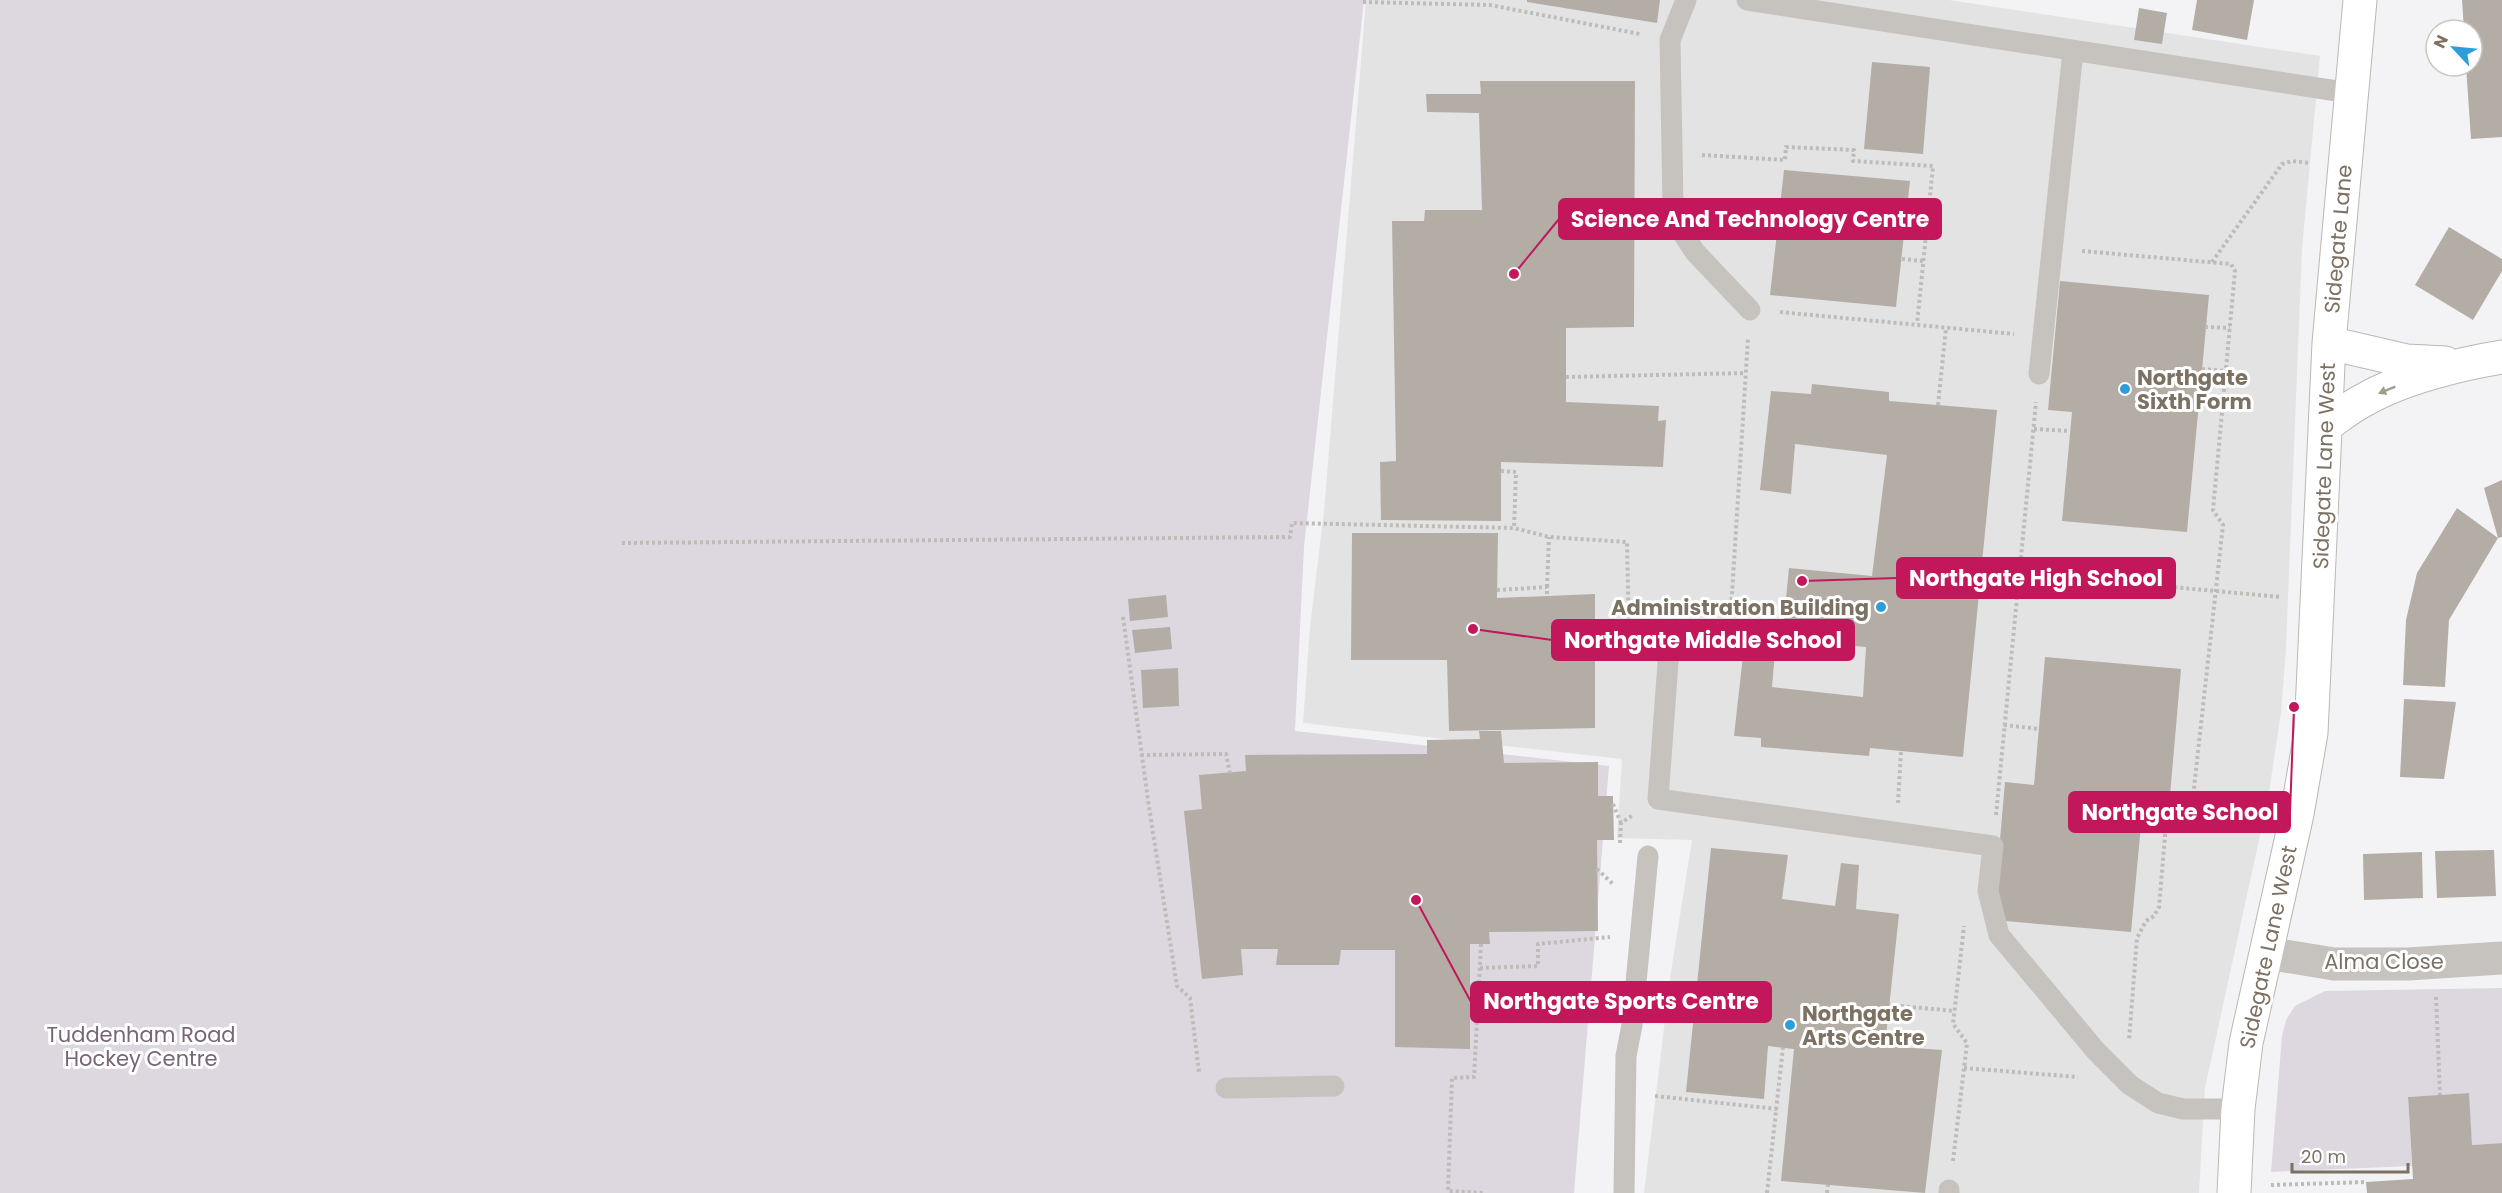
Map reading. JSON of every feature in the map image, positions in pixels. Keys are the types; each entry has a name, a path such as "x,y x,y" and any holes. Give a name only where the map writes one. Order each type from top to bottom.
{"street":[{"name":"Sidegate Lane","path":"2360,0 2329,343 2407,362 2462,364"},
{"name":"Sidegate Lane West","path":"2248,1189 2238,1109 2246,1043 2297,814 2311,733 2329,343"},
{"name":"Sidegate Lane","path":"2325,426 2365,399 2462,364 2502,357"},
{"name":"Alma Close","path":"2267,953 2334,964 2408,964 2502,958"}],"lane":[{"path":"1686,0 1670,40 1673,204 1680,229 1695,252 1750,310"},
{"path":"1748,0 2350,93"},
{"path":"2039,374 2073,51"},
{"path":"1670,636 1658,799 1993,846 1988,891 1999,935 2096,1051 2126,1081 2158,1103 2183,1109 2238,1109"},
{"path":"1624,1193 1626,1056 1632,1025 1648,856"},
{"path":"1226,1088 1334,1086"}],"path":[{"path":"1363,2 1490,5 1670,40"},
{"path":"1672,153 1785,160 1786,147 1854,150 1854,161 1933,166 1917,324"},
{"path":"2212,262 2283,164 2292,161 2306,162"},
{"path":"1964,1068 2126,1081 2137,938 2146,921 2154,916 2159,907 2166,824 2181,814 2193,797 2216,591 2223,525 2213,510 2235,271 2231,264 2052,249"},
{"path":"1902,260 1923,261"},
{"path":"622,543 1269,538 1290,537 1292,523 1514,528 1550,537 1627,542 1629,636 1670,636 1730,642 1750,310 2043,337"},
{"path":"2205,327 2230,328"},
{"path":"1938,405 1946,328"},
{"path":"2202,369 2226,371"},
{"path":"1566,377 1746,373"},
{"path":"1993,846 2039,374"},
{"path":"2034,429 2070,431"},
{"path":"1501,471 1516,472 1514,528"},
{"path":"1547,596 1550,537"},
{"path":"2019,573 2274,596"},
{"path":"1497,590 1547,587"},
{"path":"1123,616 1177,986 1190,998 1201,1090 1226,1088"},
{"path":"2004,725 2039,729"},
{"path":"1896,834 1901,751"},
{"path":"1142,755 1226,754 1230,772"},
{"path":"1621,823 1658,799"},
{"path":"1613,804 1621,823 1620,844"},
{"path":"1597,869 1617,887 1617,877"},
{"path":"1949,1191 1967,1043 1953,1024 1965,910 1988,891"},
{"path":"1480,968 1538,966 1538,944 1613,936"},
{"path":"1481,944 1474,1077 1452,1078 1448,1191 1484,1193"},
{"path":"2436,993 2440,1095"},
{"path":"1889,1005 1955,1011"},
{"path":"1767,1193 1784,1047"},
{"path":"1627,1094 1777,1108"},
{"path":"2248,1189 2366,1182"},
{"path":"1827,1193 1828,1185"}],"shaded area":[{"path":"1366,0 1949,0 2320,56 2302,249 2286,648 2281,713 2268,799 2205,1088 2199,1193 1644,1193 1670,978 1692,840 1617,838 1622,759 1303,723 1310,627 1324,511"}],"green space":[{"name":"Tuddenham Road Hockey Centre","path":"0,0 1364,0 1304,547 1295,731 1609,766 1574,1193 0,1193"},
{"path":"2502,988 2502,1143 2472,1145 2468,1093 2408,1097 2412,1166 2271,1172 2282,1036 2286,1020 2295,1006 2325,991"}],"building":[{"path":"1527,0 1660,0 1657,23 1527,2"},
{"path":"2197,0 2254,0 2247,40 2192,30"},
{"path":"2462,0 2502,0 2502,137 2471,139 2467,78 2484,78 2484,18 2463,18"},
{"path":"2139,8 2167,13 2162,44 2134,40"},
{"path":"1872,62 1930,67 1923,154 1864,149"},
{"path":"1480,81 1635,81 1634,327 1566,328 1566,402 1659,406 1658,421 1666,420 1663,467 1501,462 1501,521 1381,520 1380,462 1396,461 1392,221 1424,221 1425,210 1482,210 1479,113 1427,112 1426,94 1481,94"},
{"path":"1784,170 1910,181 1896,307 1770,295"},
{"path":"2449,227 2502,259 2502,271 2473,320 2415,285"},
{"name":"Northgate Sixth Form","path":"2060,281 2209,295 2187,532 2062,521 2072,412 2048,410"},
{"name":"Administration Building","path":"1812,384 1889,392 1889,401 1997,410 1963,757 1870,748 1869,756 1761,747 1761,738 1734,736 1745,638 1776,640 1772,687 1863,697 1866,647 1782,640 1789,568 1872,576 1887,455 1795,444 1791,494 1760,490 1771,391 1811,394"},
{"path":"2502,480 2502,537 2498,538 2484,488"},
{"path":"2457,508 2498,538 2449,620 2445,687 2403,685 2406,620 2417,573"},
{"path":"1352,533 1498,533 1497,598 1595,594 1595,728 1449,731 1447,660 1351,660"},
{"path":"1166,595 1168,617 1130,621 1128,599"},
{"path":"1170,627 1172,649 1135,653 1132,630"},
{"path":"2045,657 2181,669 2169,807 2143,804 2131,932 1993,920 2005,782 2034,785"},
{"path":"1178,668 1179,706 1143,708 1141,670"},
{"path":"2404,699 2456,702 2444,779 2400,777"},
{"path":"1479,731 1501,731 1504,763 1598,762 1598,796 1613,796 1614,840 1597,840 1598,931 1489,932 1490,944 1470,944 1470,1049 1395,1047 1395,950 1341,950 1339,965 1276,965 1278,949 1241,949 1243,975 1202,979 1184,811 1202,809 1199,775 1246,771 1245,755 1427,754 1427,740 1480,739"},
{"name":"Northgate Arts Centre","path":"1711,848 1788,855 1782,899 1835,906 1841,863 1859,865 1856,909 1899,914 1885,1046 1942,1050 1925,1193 1781,1181 1794,1049 1768,1046 1764,1099 1686,1092"},
{"path":"2494,850 2496,896 2437,898 2435,851"},
{"path":"2422,852 2423,898 2364,900 2363,854"},
{"path":"2469,1093 2472,1145 2502,1143 2502,1193 2367,1193 2366,1182 2413,1179 2408,1097"}],"place":[{"name":"Science And Technology Centre","path":"1514,274"},
{"name":"Northgate Sixth Form","path":"2125,389"},
{"name":"Northgate High School","path":"1802,581"},
{"name":"Administration Building","path":"1881,607"},
{"name":"Northgate Middle School","path":"1473,629"},
{"name":"Northgate School","path":"2294,707"},
{"name":"Northgate Sports Centre","path":"1416,900"},
{"name":"Northgate Arts Centre","path":"1790,1025"}]}
